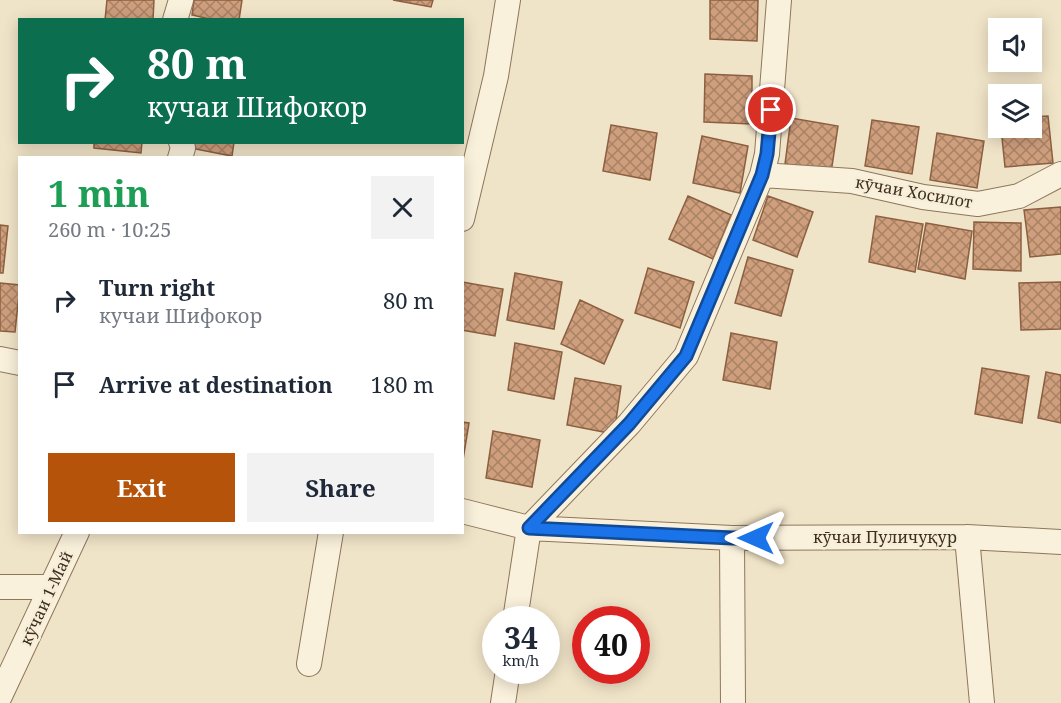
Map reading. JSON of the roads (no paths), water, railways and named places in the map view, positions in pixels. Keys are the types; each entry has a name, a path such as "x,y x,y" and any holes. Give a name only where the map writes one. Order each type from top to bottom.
{"street":[{"path":"176,18 181,0"},
{"path":"464,211 496,76 508,0"},
{"path":"517,606 529,528 629,424 686,356 762,175 767,154 779,0"},
{"name":"кӯчаи Хосилот","path":"762,175 852,181 923,197 978,204 1019,196 1061,174"},
{"path":"0,358 18,362"},
{"name":"кӯчаи Пуличуқур","path":"464,512 529,528 732,538 967,537 1061,542"},
{"name":"кӯчаи 1-Май","path":"0,696 76,534"},
{"path":"309,664 332,534"},
{"path":"967,537 982,703"},
{"path":"732,538 733,703"},
{"path":"0,587 50,587"},
{"path":"503,703 506,684"}]}
